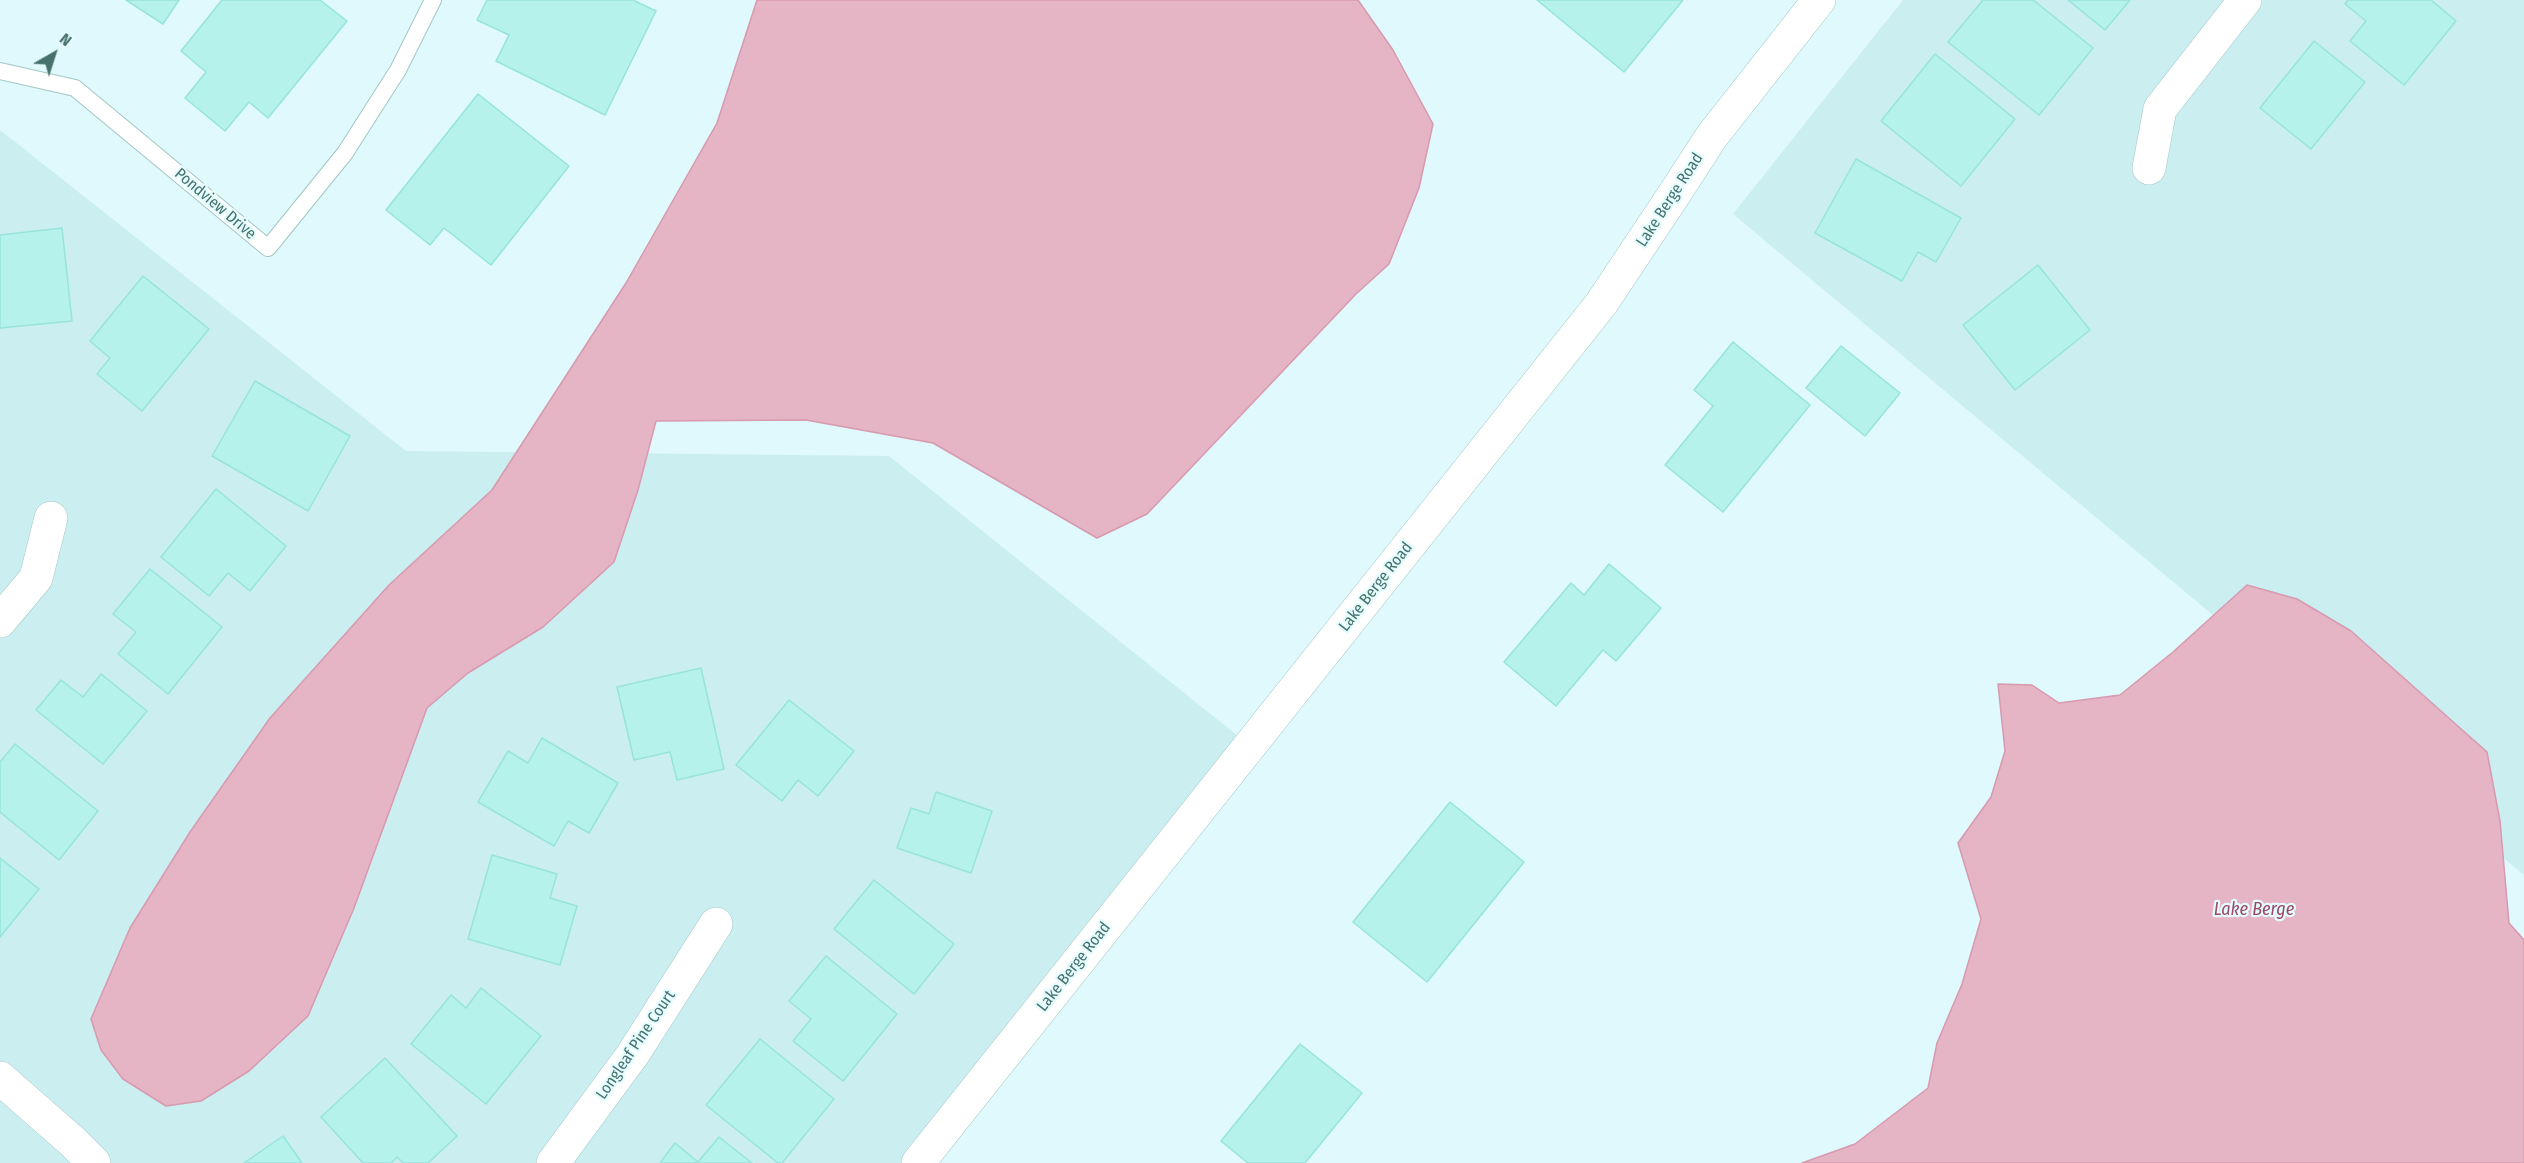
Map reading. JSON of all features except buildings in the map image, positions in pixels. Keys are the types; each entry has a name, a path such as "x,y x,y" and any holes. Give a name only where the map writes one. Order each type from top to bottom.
{"street":[{"name":"Lake Berge Road","path":"918,1163 1601,304 1712,136 1819,0"},
{"path":"2149,168 2160,109 2245,0"},
{"path":"0,621 36,578 51,518"},
{"name":"Longleaf Pine Court","path":"553,1163 633,1054 716,924"},
{"path":"0,1078 94,1163"}],"lane":[{"name":"Pondview Drive","path":"0,71 75,88 267,248 345,153 398,70 433,0"}],"shaded area":[{"path":"1903,0 2524,0 2524,875 1733,214"},
{"path":"0,130 406,451 889,456 1244,741 911,1163 0,1163"}],"water":[{"path":"757,0 1358,0 1393,50 1433,124 1419,188 1389,264 1356,294 1147,514 1097,538 933,443 806,420 656,421 638,490 614,562 543,627 468,673 427,708 354,908 308,1016 249,1071 201,1101 166,1106 123,1079 101,1050 91,1019 130,928 190,832 270,718 389,585 492,490 626,283 717,123"},
{"name":"Lake Berge","path":"2247,585 2297,599 2351,631 2487,752 2500,821 2509,923 2524,940 2524,1163 1802,1163 1855,1144 1928,1088 1937,1043 1962,984 1981,919 1958,843 1991,797 2005,751 1998,684 2032,685 2059,703 2120,695 2173,652"}]}
